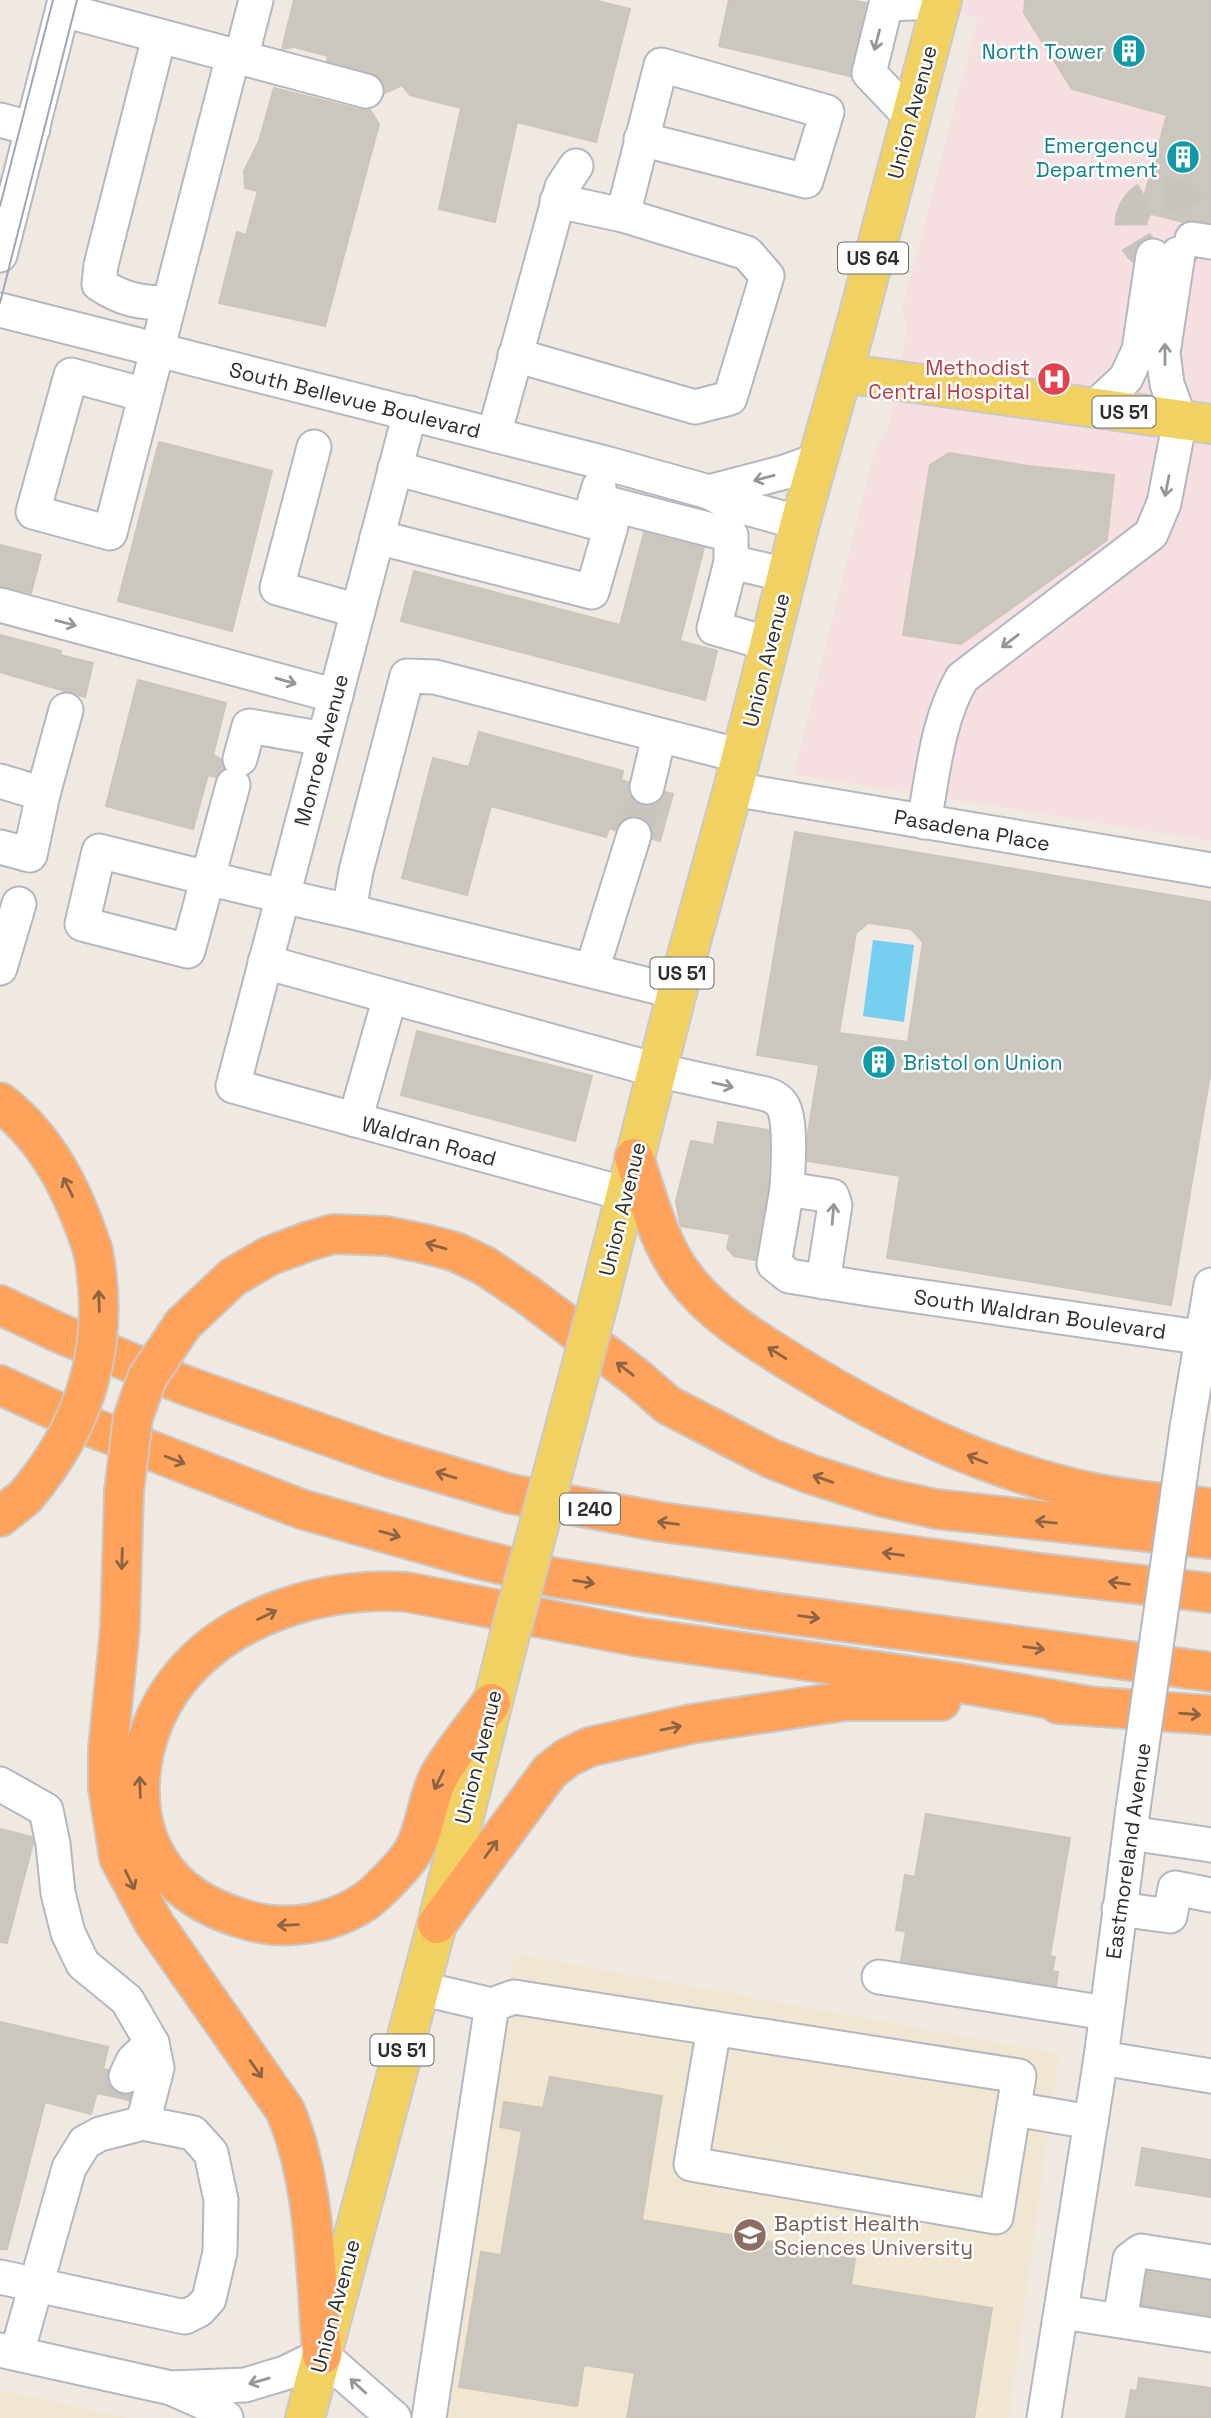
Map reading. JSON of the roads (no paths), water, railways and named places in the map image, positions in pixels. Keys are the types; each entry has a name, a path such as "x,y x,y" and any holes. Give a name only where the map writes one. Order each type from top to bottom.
{"highway":[{"path":"0,1102 31,1130 67,1184 93,1251 100,1306 93,1370 74,1423 44,1475 12,1507"},
{"path":"630,1176 683,1276 713,1308 746,1333 855,1400 940,1444 997,1467 1097,1493 1211,1508"},
{"path":"321,2355 308,2202 297,2138 285,2110 154,1923 119,1858 108,1788 108,1749 120,1628 124,1491 133,1418 147,1378 183,1324 233,1278 269,1256 333,1234 387,1236 457,1252 485,1266 528,1295 668,1405 770,1458 810,1474 882,1497 936,1508 1211,1539"},
{"name":"I 240","path":"0,1305 57,1332 187,1386 390,1458 511,1494 661,1522 1033,1573 1211,1593"},
{"path":"0,1385 91,1427 301,1509 470,1557 552,1577 757,1610 1211,1672"},
{"path":"491,1703 439,1777 413,1851 367,1900 341,1915 288,1927 263,1924 212,1909 172,1878 151,1845 138,1785 151,1725 180,1678 199,1659 254,1621 288,1606 340,1595 382,1591 407,1592 639,1637 954,1682 1083,1705"},
{"path":"437,1924 550,1771 567,1758 589,1748 691,1724 845,1701 1083,1705 1211,1715"}],"main road":[{"name":"Union Avenue","path":"305,2418 437,1924 491,1703 599,1300 656,1070 737,772 800,523 942,1"},
{"name":"US 51","path":"842,373 1196,422"}],"street":[{"path":"145,395 71,375 33,512 110,533 169,303 237,57 256,0"},
{"path":"910,116 869,73 886,4 942,1"},
{"path":"0,255 64,5 159,37 366,91"},
{"path":"159,37 101,265 99,284 117,296 147,303 169,303"},
{"path":"623,215 641,139 660,65 827,112 806,181 641,139"},
{"path":"0,120 33,129"},
{"path":"494,435 562,187 576,166"},
{"path":"515,355 695,407 730,398 767,276 747,253 623,215 558,201"},
{"path":"1094,408 1126,378 1184,248"},
{"path":"924,822 943,726 951,697 962,678 1151,534 1196,422 1167,384 1163,353 1184,248"},
{"name":"South Bellevue Boulevard","path":"0,310 605,463 698,489 729,503 800,523"},
{"name":"Monroe Avenue","path":"233,1086 410,413"},
{"path":"314,447 277,587 358,611"},
{"name":"South Bellevue Boulevard","path":"698,489 786,472 818,460"},
{"path":"592,510 605,463"},
{"path":"395,468 592,510 678,522 731,536 731,562 714,628 770,644"},
{"path":"678,522 698,489"},
{"path":"377,537 592,592 611,526 592,510"},
{"path":"731,562 787,575"},
{"path":"0,605 336,695"},
{"name":"Pasadena Place","path":"349,911 356,871 407,676 435,677 659,736 737,772 924,822 1211,870"},
{"path":"0,847 30,855 66,710"},
{"path":"324,739 249,726 207,878 677,992"},
{"path":"647,787 659,736"},
{"path":"0,781 43,794"},
{"path":"592,970 634,835"},
{"path":"0,968 19,904"},
{"path":"265,962 656,1070 778,1098 785,1111 788,1189 832,1196 835,1205 823,1282"},
{"path":"355,1120 390,997"},
{"name":"Waldran Road","path":"233,1086 355,1120 630,1176"},
{"name":"South Waldran Boulevard","path":"788,1189 774,1264 789,1276 1206,1338"},
{"name":"Eastmoreland Avenue","path":"1044,2418 1101,2058 1119,1909 1188,1428 1206,1338 1211,1285"},
{"path":"0,1783 46,1810 58,1893 68,1933 83,1964 127,2000 152,2043 158,2068 127,2107 100,2134 85,2142 69,2168 35,2285 8,2351 171,2388 214,2407 226,2418"},
{"path":"1132,1821 1211,1845"},
{"path":"1119,1909 1170,1916 1174,1888 1211,1895"},
{"path":"879,1977 1107,2013"},
{"path":"419,1988 492,2005 514,1997 714,2028 1019,2076 996,2217 691,2164 714,2028"},
{"path":"429,2418 492,2005"},
{"path":"127,2107 134,2061 152,2043"},
{"path":"1101,2058 1211,2076"},
{"path":"0,2277 185,2317 199,2310 209,2299 220,2252 221,2200 211,2153 193,2133 127,2107"},
{"path":"1014,2109 1091,2122"},
{"path":"1121,2320 1130,2259 1141,2250 1211,2262"},
{"path":"1062,2312 1211,2335"},
{"path":"171,2388 245,2385 285,2373 321,2355 394,2418"}],"water":[{"path":"873,940 914,945 904,1022 863,1016"}],"tunnel":[{"path":"1163,193 1175,195 1186,202 1193,213 1195,225 1193,237 1186,248 1175,255 1163,257 1151,255 1140,248 1133,237 1131,225 1133,213 1140,202 1151,195 1163,193"},
{"path":"634,835 647,787"},
{"path":"120,2098 126,2076"}],"tram line":[{"path":"0,206 53,0"},
{"path":"0,303 77,0"}],"place":[{"name":"North Tower","path":"1129,51"},
{"name":"Emergency Department","path":"1183,157"},
{"name":"Methodist Central Hospital","path":"1054,379"},
{"name":"Bristol on Union","path":"879,1062"},
{"name":"Baptist Health Sciences University","path":"750,2235"}]}
